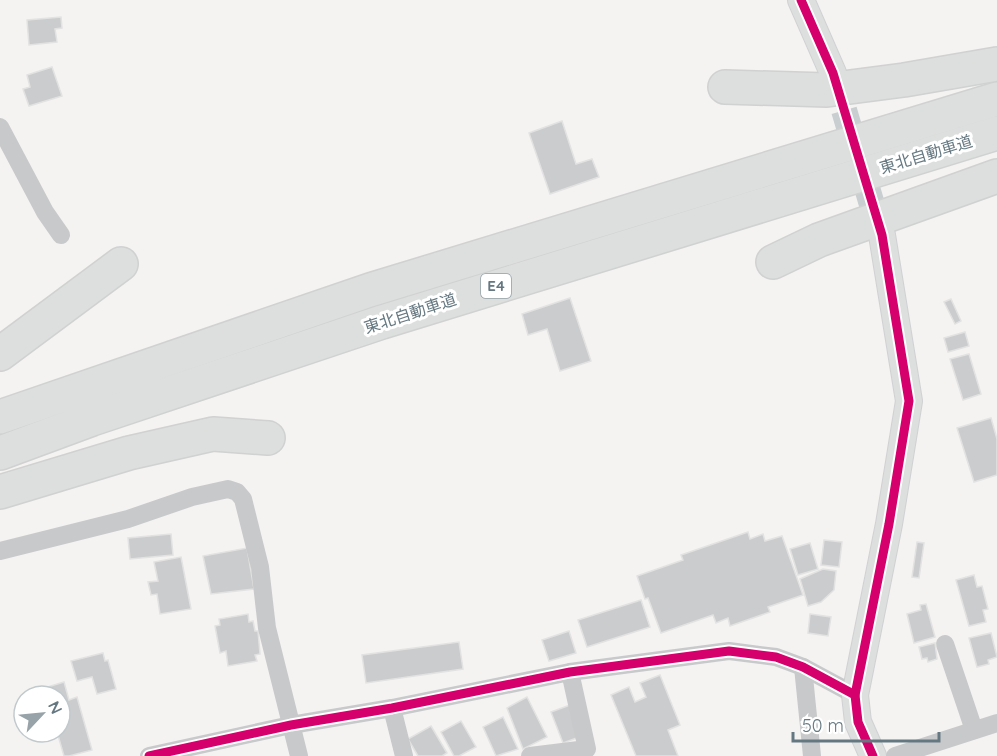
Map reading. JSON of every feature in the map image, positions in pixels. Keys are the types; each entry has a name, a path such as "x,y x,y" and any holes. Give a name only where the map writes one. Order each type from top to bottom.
{"highway":[{"path":"725,87 827,90 997,64"},
{"name":"東北自動車道","path":"0,417 370,290 568,227 997,99"},
{"name":"東北自動車道","path":"0,453 92,419 382,322 997,133"},
{"path":"773,262 819,240 997,176"},
{"path":"0,354 121,264"},
{"path":"0,492 129,453 213,434 268,438"}],"street":[{"path":"801,0 833,73"},
{"path":"0,127 45,212 61,235"},
{"path":"873,756 858,722 855,694 889,524 909,401 882,235"},
{"path":"0,551 128,519 192,497 228,489 237,492 243,499 260,567 267,628 299,756"},
{"path":"945,644 974,730"},
{"path":"149,756 291,725 392,708 570,672 729,651 769,655 803,667 855,694"},
{"path":"803,667 812,756"},
{"path":"530,756 587,749 570,672"},
{"path":"392,708 404,756"},
{"path":"895,756 997,723"}],"building":[{"path":"61,17 62,28 55,29 57,42 29,45 27,20"},
{"path":"52,67 62,96 29,106 23,89 30,87 27,75"},
{"path":"562,121 576,164 592,159 599,177 550,194 529,133"},
{"path":"570,298 591,361 560,371 547,329 528,335 522,314"},
{"path":"951,299 961,321 955,324 944,302"},
{"path":"965,332 969,346 948,352 944,338"},
{"path":"969,354 981,394 963,400 950,359"},
{"path":"991,418 997,439 997,475 974,482 957,428"},
{"path":"748,532 750,539 763,534 765,541 782,536 803,595 768,607 770,612 730,626 728,618 716,623 713,615 661,633 637,576 683,560 681,555"},
{"path":"171,534 173,555 130,559 128,538"},
{"path":"824,540 842,542 839,567 821,565"},
{"path":"917,542 924,543 919,578 912,577"},
{"path":"810,543 818,569 798,575 790,549"},
{"path":"247,548 254,589 211,594 203,556"},
{"path":"181,557 191,609 160,614 157,594 151,595 148,582 158,581 154,562"},
{"path":"823,569 836,571 834,590 821,602 808,606 800,579"},
{"path":"974,575 977,587 982,586 988,609 983,610 986,622 969,626 956,580"},
{"path":"641,600 650,627 587,647 578,620"},
{"path":"926,604 935,637 914,643 907,614 921,610 920,605"},
{"path":"248,614 249,622 253,621 255,631 258,631 260,654 255,655 257,661 228,666 226,651 220,653 215,626 220,625 219,619"},
{"path":"810,614 831,617 828,636 808,633"},
{"path":"569,631 576,653 549,661 542,640"},
{"path":"991,633 997,657 988,660 989,664 977,667 969,638"},
{"path":"459,642 463,669 366,683 362,655"},
{"path":"935,643 937,659 928,662 927,658 922,659 919,647"},
{"path":"103,653 105,661 108,660 116,689 97,694 92,677 77,681 71,661"},
{"path":"660,675 680,725 668,730 678,756 636,756 611,695 629,687 635,702 646,697 640,683"},
{"path":"77,697 92,750 64,756 60,744 72,744 72,699"},
{"path":"527,697 547,737 523,749 507,708"},
{"path":"570,705 582,736 563,743 551,712"},
{"path":"503,717 518,749 496,756 483,727"},
{"path":"461,721 476,747 459,756 454,756 441,732"},
{"path":"431,726 447,753 442,756 418,756 408,739"}],"tunnel":[{"path":"833,73 881,235"}],"cycle path":[{"path":"801,0 833,73 882,235 909,401 889,524 855,695 858,722 873,756"},
{"path":"149,756 291,725 392,708 570,672 729,651 776,657 803,667 855,695"}]}
